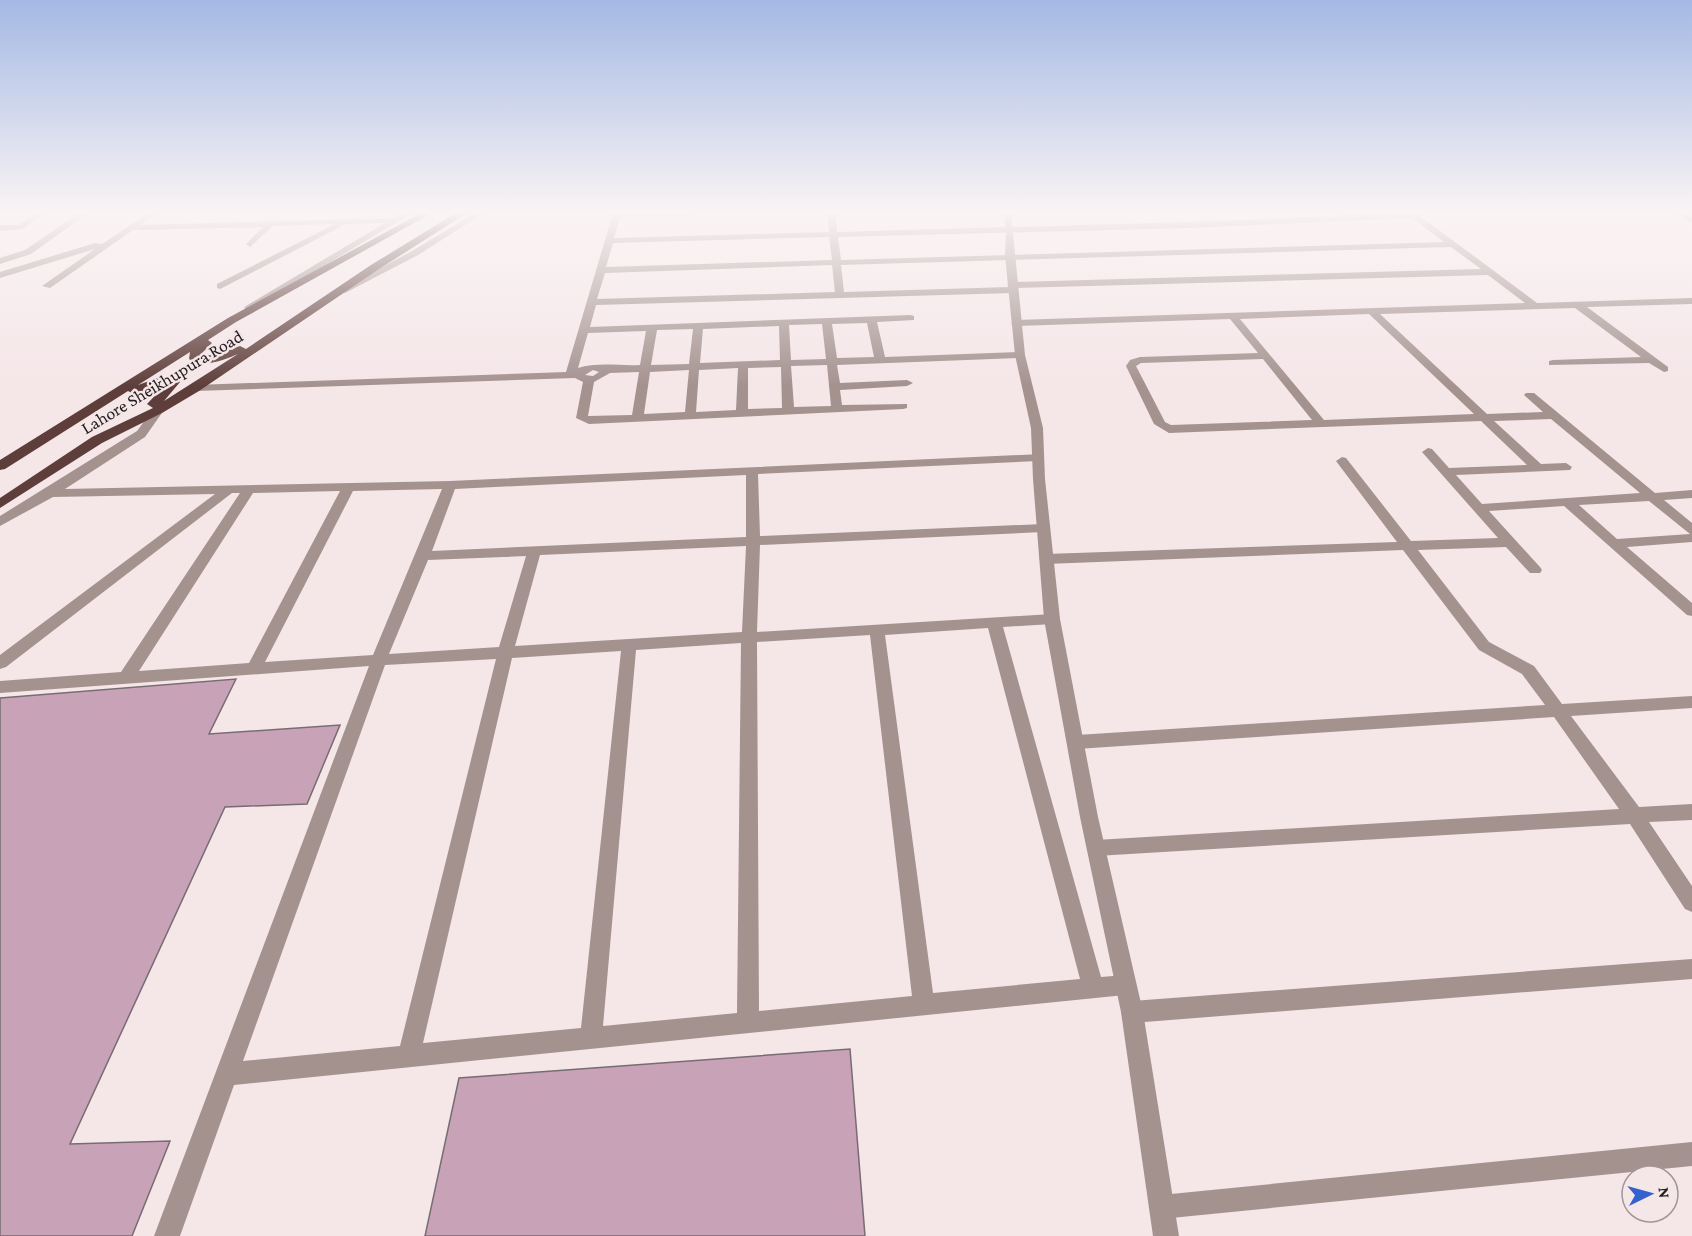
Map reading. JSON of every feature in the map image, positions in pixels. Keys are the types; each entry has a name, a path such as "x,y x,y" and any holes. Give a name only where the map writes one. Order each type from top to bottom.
{"highway":[{"name":"Lahore Sheikhupura Road","path":"1,464 232,320 322,271"},
{"name":"Lahore Sheikhupura Road","path":"0,504 97,440 158,410 195,388 371,271"},
{"path":"232,320 196,351 193,357 195,359 207,360 228,355 287,327"},
{"path":"84,413 154,382 170,380 174,382 166,393 127,424"}],"street":[{"path":"47,286 69,271"},
{"path":"220,286 250,271"},
{"path":"232,320 310,271"},
{"path":"333,295 380,271"},
{"path":"600,271 583,330 579,377 584,420 903,406"},
{"path":"837,271 840,295"},
{"path":"1010,271 1020,355 1036,428 1052,619 1096,848 1132,1012 1166,1236"},
{"path":"591,302 1489,272 1535,306"},
{"path":"1016,323 1692,301"},
{"path":"1578,305 1664,369"},
{"path":"1371,311 1538,468"},
{"path":"1233,316 1320,423"},
{"path":"583,330 909,318"},
{"path":"871,319 880,359"},
{"path":"827,321 837,409"},
{"path":"784,322 788,411"},
{"path":"690,416 698,325"},
{"path":"637,418 652,327"},
{"path":"579,377 582,370 592,367 605,370 1020,355"},
{"path":"1264,356 1140,360 1131,366 1161,424 1169,429 1553,415"},
{"path":"1553,363 1652,360"},
{"path":"742,413 743,365"},
{"path":"195,388 579,377"},
{"path":"834,387 907,383"},
{"path":"1530,395 1692,530"},
{"path":"0,522 51,493 141,434 158,410"},
{"path":"1428,452 1535,570"},
{"path":"51,493 450,485 1038,458"},
{"path":"1342,461 1484,646 1528,670 1635,816 1692,903"},
{"path":"1446,472 1566,467"},
{"path":"748,1023 752,471"},
{"path":"167,1236 379,660 450,485"},
{"path":"254,669 349,487"},
{"path":"0,663 228,490"},
{"path":"126,678 248,490"},
{"path":"1479,508 1692,494"},
{"path":"1567,502 1692,611"},
{"path":"423,556 1043,528"},
{"path":"1616,543 1692,538"},
{"path":"1046,559 1510,542"},
{"path":"409,1056 505,653 534,551"},
{"path":"0,687 379,660 1052,619"},
{"path":"994,623 1094,988"},
{"path":"877,630 924,1005"},
{"path":"591,1038 629,645"},
{"path":"1077,742 1692,702"},
{"path":"1096,848 1692,812"},
{"path":"1132,1012 1692,969"},
{"path":"227,1074 1125,985"},
{"path":"1161,1207 1692,1154"}],"building":[{"path":"236,679 209,734 340,725 307,804 225,807 70,1144 170,1141 132,1236 0,1236 0,698"},
{"path":"850,1049 865,1236 425,1236 459,1078"}]}
